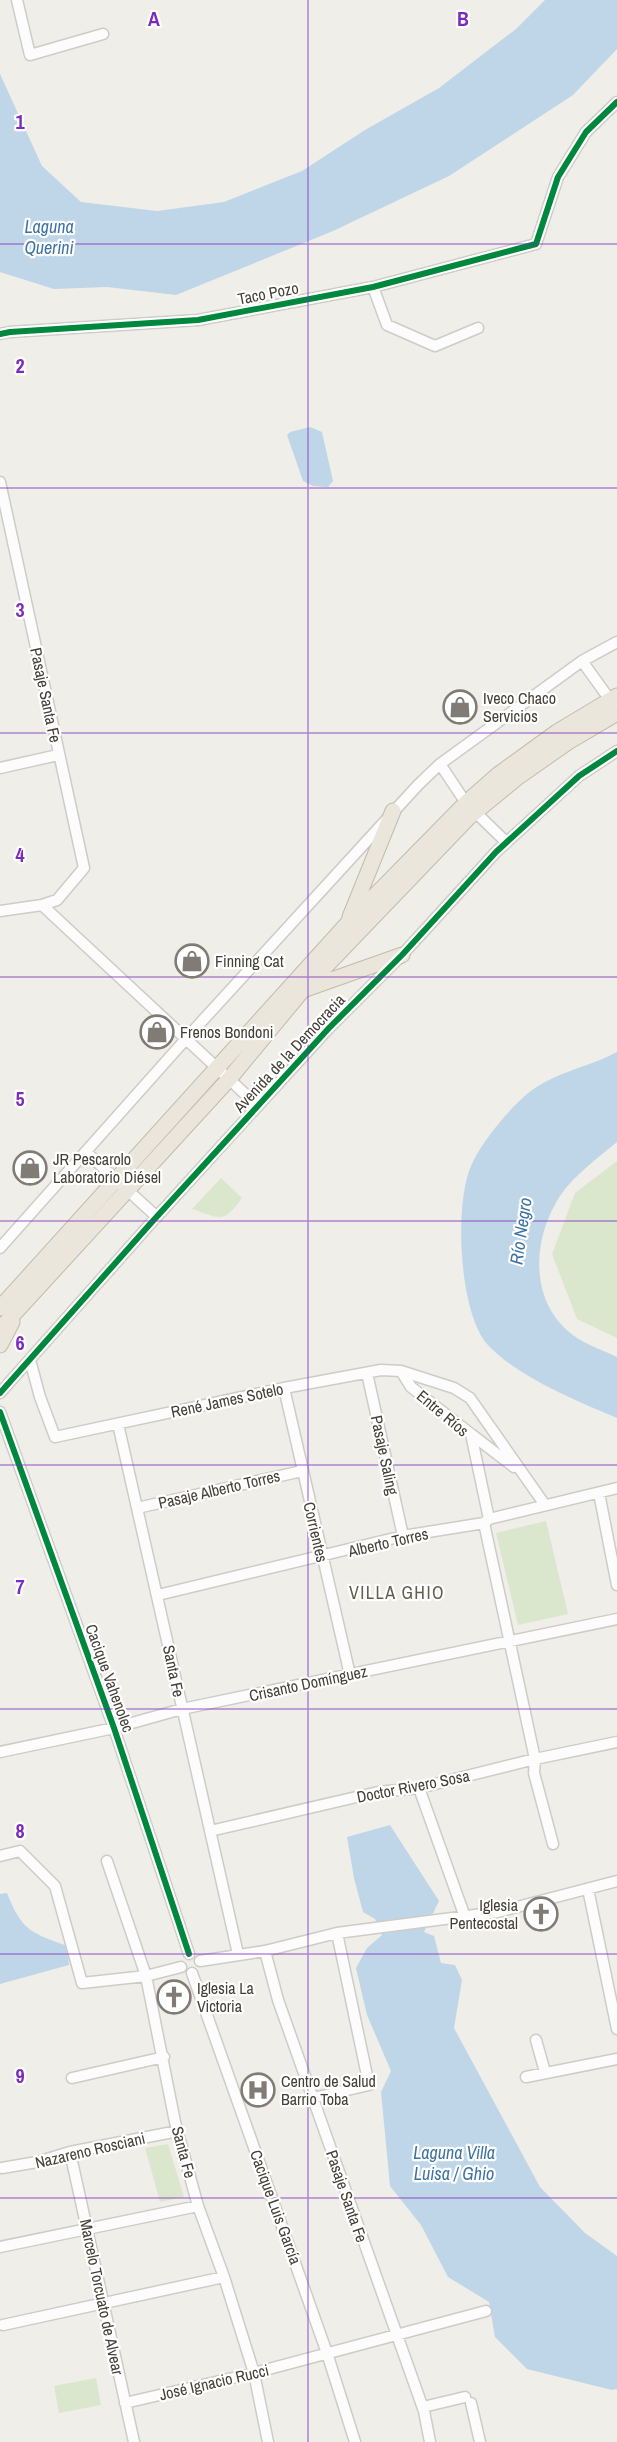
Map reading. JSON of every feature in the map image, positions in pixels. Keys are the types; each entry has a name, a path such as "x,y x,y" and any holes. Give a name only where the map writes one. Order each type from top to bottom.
{"highway":[{"name":"Avenida de la Democracia","path":"224,1073 348,923 471,807 568,742 615,705"},
{"name":"Avenida de la Democracia","path":"0,1308 121,1186 471,807"},
{"path":"348,923 393,811"},
{"path":"300,992 402,955"},
{"name":"Avenida de la Democracia","path":"0,1329 121,1186"},
{"path":"0,1345 23,1304"}],"street":[{"path":"17,0 30,55 103,34"},
{"name":"Taco Pozo","path":"0,334 198,320 373,287 536,244 558,177 586,132 617,102"},
{"path":"373,287 387,325 435,346 478,328"},
{"name":"Pasaje Santa Fe","path":"0,482 5,528 84,868 57,900 42,905"},
{"path":"0,1248 393,811 440,764 582,660 617,642"},
{"path":"582,660 615,705"},
{"name":"Avenida de la Democracia","path":"0,1393 329,1028 402,955 506,842 579,776 617,751"},
{"path":"0,768 58,755"},
{"path":"440,764 471,807 506,842"},
{"path":"0,911 42,905 258,1106"},
{"path":"86,1152 157,1217"},
{"name":"René James Sotelo","path":"30,1360 40,1397 55,1437 284,1388 381,1370 401,1371"},
{"name":"Entre Ríos","path":"401,1371 411,1387 471,1434 535,1759 534,1773 553,1844"},
{"name":"Entre Ríos","path":"401,1371 454,1388 470,1398 545,1505"},
{"name":"Pasaje Saling","path":"367,1373 403,1536"},
{"name":"Corrientes","path":"284,1388 350,1675"},
{"name":"Cacique Vahenolec","path":"0,1412 114,1728 189,1954"},
{"name":"Santa Fe","path":"118,1424 238,1954"},
{"path":"471,1434 522,1473"},
{"name":"Pasaje Alberto Torres","path":"136,1508 302,1471"},
{"name":"Alberto Torres","path":"158,1595 403,1536 487,1521 617,1488"},
{"path":"599,1492 617,1585"},
{"name":"Crisanto Domínguez","path":"0,1752 114,1728 182,1709 617,1619"},
{"name":"Doctor Rivero Sosa","path":"210,1831 378,1792 418,1788 535,1759 617,1742"},
{"path":"418,1788 465,1917"},
{"path":"0,1856 20,1851 55,1886 82,1983 146,1976 181,1967"},
{"name":"Santa Fe","path":"107,1861 146,1976 178,2131 198,2205 224,2277 254,2373 268,2442"},
{"path":"200,1961 265,1951 337,1933 498,1912 617,1881"},
{"path":"588,1889 617,2028"},
{"path":"313,2098 369,2085 337,1933"},
{"name":"Pasaje Santa Fe","path":"265,1951 278,2000 395,2334 423,2407 430,2442"},
{"path":"189,1954 200,1961 200,1966 192,1973 186,1972 181,1967 181,1961 189,1954"},
{"name":"Cacique Luis García","path":"192,1973 327,2353 355,2442"},
{"path":"536,2040 545,2072"},
{"path":"72,2078 164,2057"},
{"path":"526,2076 617,2058"},
{"name":"Nazareno Rosciani","path":"2,2168 178,2131"},
{"name":"Marcelo Torcuato de Alvear","path":"70,2152 134,2442"},
{"path":"0,2247 198,2205"},
{"path":"3,2325 224,2277"},
{"path":"327,2353 486,2311"},
{"name":"José Ignacio Rucci","path":"125,2403 254,2373 327,2353"},
{"path":"423,2407 468,2400 480,2442"}],"green space":[{"path":"617,1161 617,1338 577,1319 552,1254 575,1193"},
{"path":"221,1178 242,1198 236,1207 225,1216 220,1217 192,1209"},
{"path":"546,1521 568,1614 518,1625 496,1533"},
{"path":"168,2144 184,2197 160,2202 145,2148"},
{"path":"96,2378 101,2405 59,2413 54,2386"}],"water":[{"name":"Laguna Querini","path":"545,0 617,0 617,49 573,95 449,176 333,231 176,295 107,287 54,289 0,272 0,74 42,166 81,202 157,211 224,202 302,171 365,130 439,88 516,29"},
{"path":"310,427 322,432 333,481 328,487 313,486 303,481 287,435 290,432"},
{"name":"Río Negro","path":"617,1052 617,1142 579,1174 560,1196 544,1230 539,1266 546,1301 555,1317 579,1339 617,1357 617,1418 565,1396 530,1377 499,1356 487,1344 470,1308 465,1284 461,1231 462,1205 471,1166 503,1118 527,1094 548,1080"},
{"name":"Laguna Villa Luisa / Ghio","path":"390,1825 439,1901 424,1932 434,1936 441,1963 455,1965 462,1980 454,2028 540,2187 585,2233 617,2256 617,2389 612,2390 527,2369 495,2337 489,2302 448,2277 421,2225 390,2186 381,2092 391,2071 367,2015 356,1968 367,1948 382,1935 375,1919 363,1912 347,1837"},
{"path":"7,1893 23,1923 36,1933 67,1946 69,1965 0,1984 0,1894"}],"cycle path":[{"path":"0,334 198,320 373,287 536,244 558,177 586,132 617,102"},
{"path":"0,1393 329,1028 402,955 496,852 579,776 617,751"},
{"path":"0,1412 114,1728 189,1954"}],"place":[{"name":"Iveco Chaco Servicios","path":"460,707"},
{"name":"Finning Cat","path":"192,961"},
{"name":"Frenos Bondoni","path":"157,1032"},
{"name":"JR Pescarolo Laboratorio Diésel","path":"30,1168"},
{"name":"Iglesia Pentecostal","path":"541,1914"},
{"name":"Iglesia La Victoria","path":"174,1997"},
{"name":"Centro de Salud Barrio Toba","path":"258,2090"}],"district":[{"name":"VILLA GHIO","path":"397,1593"}]}
